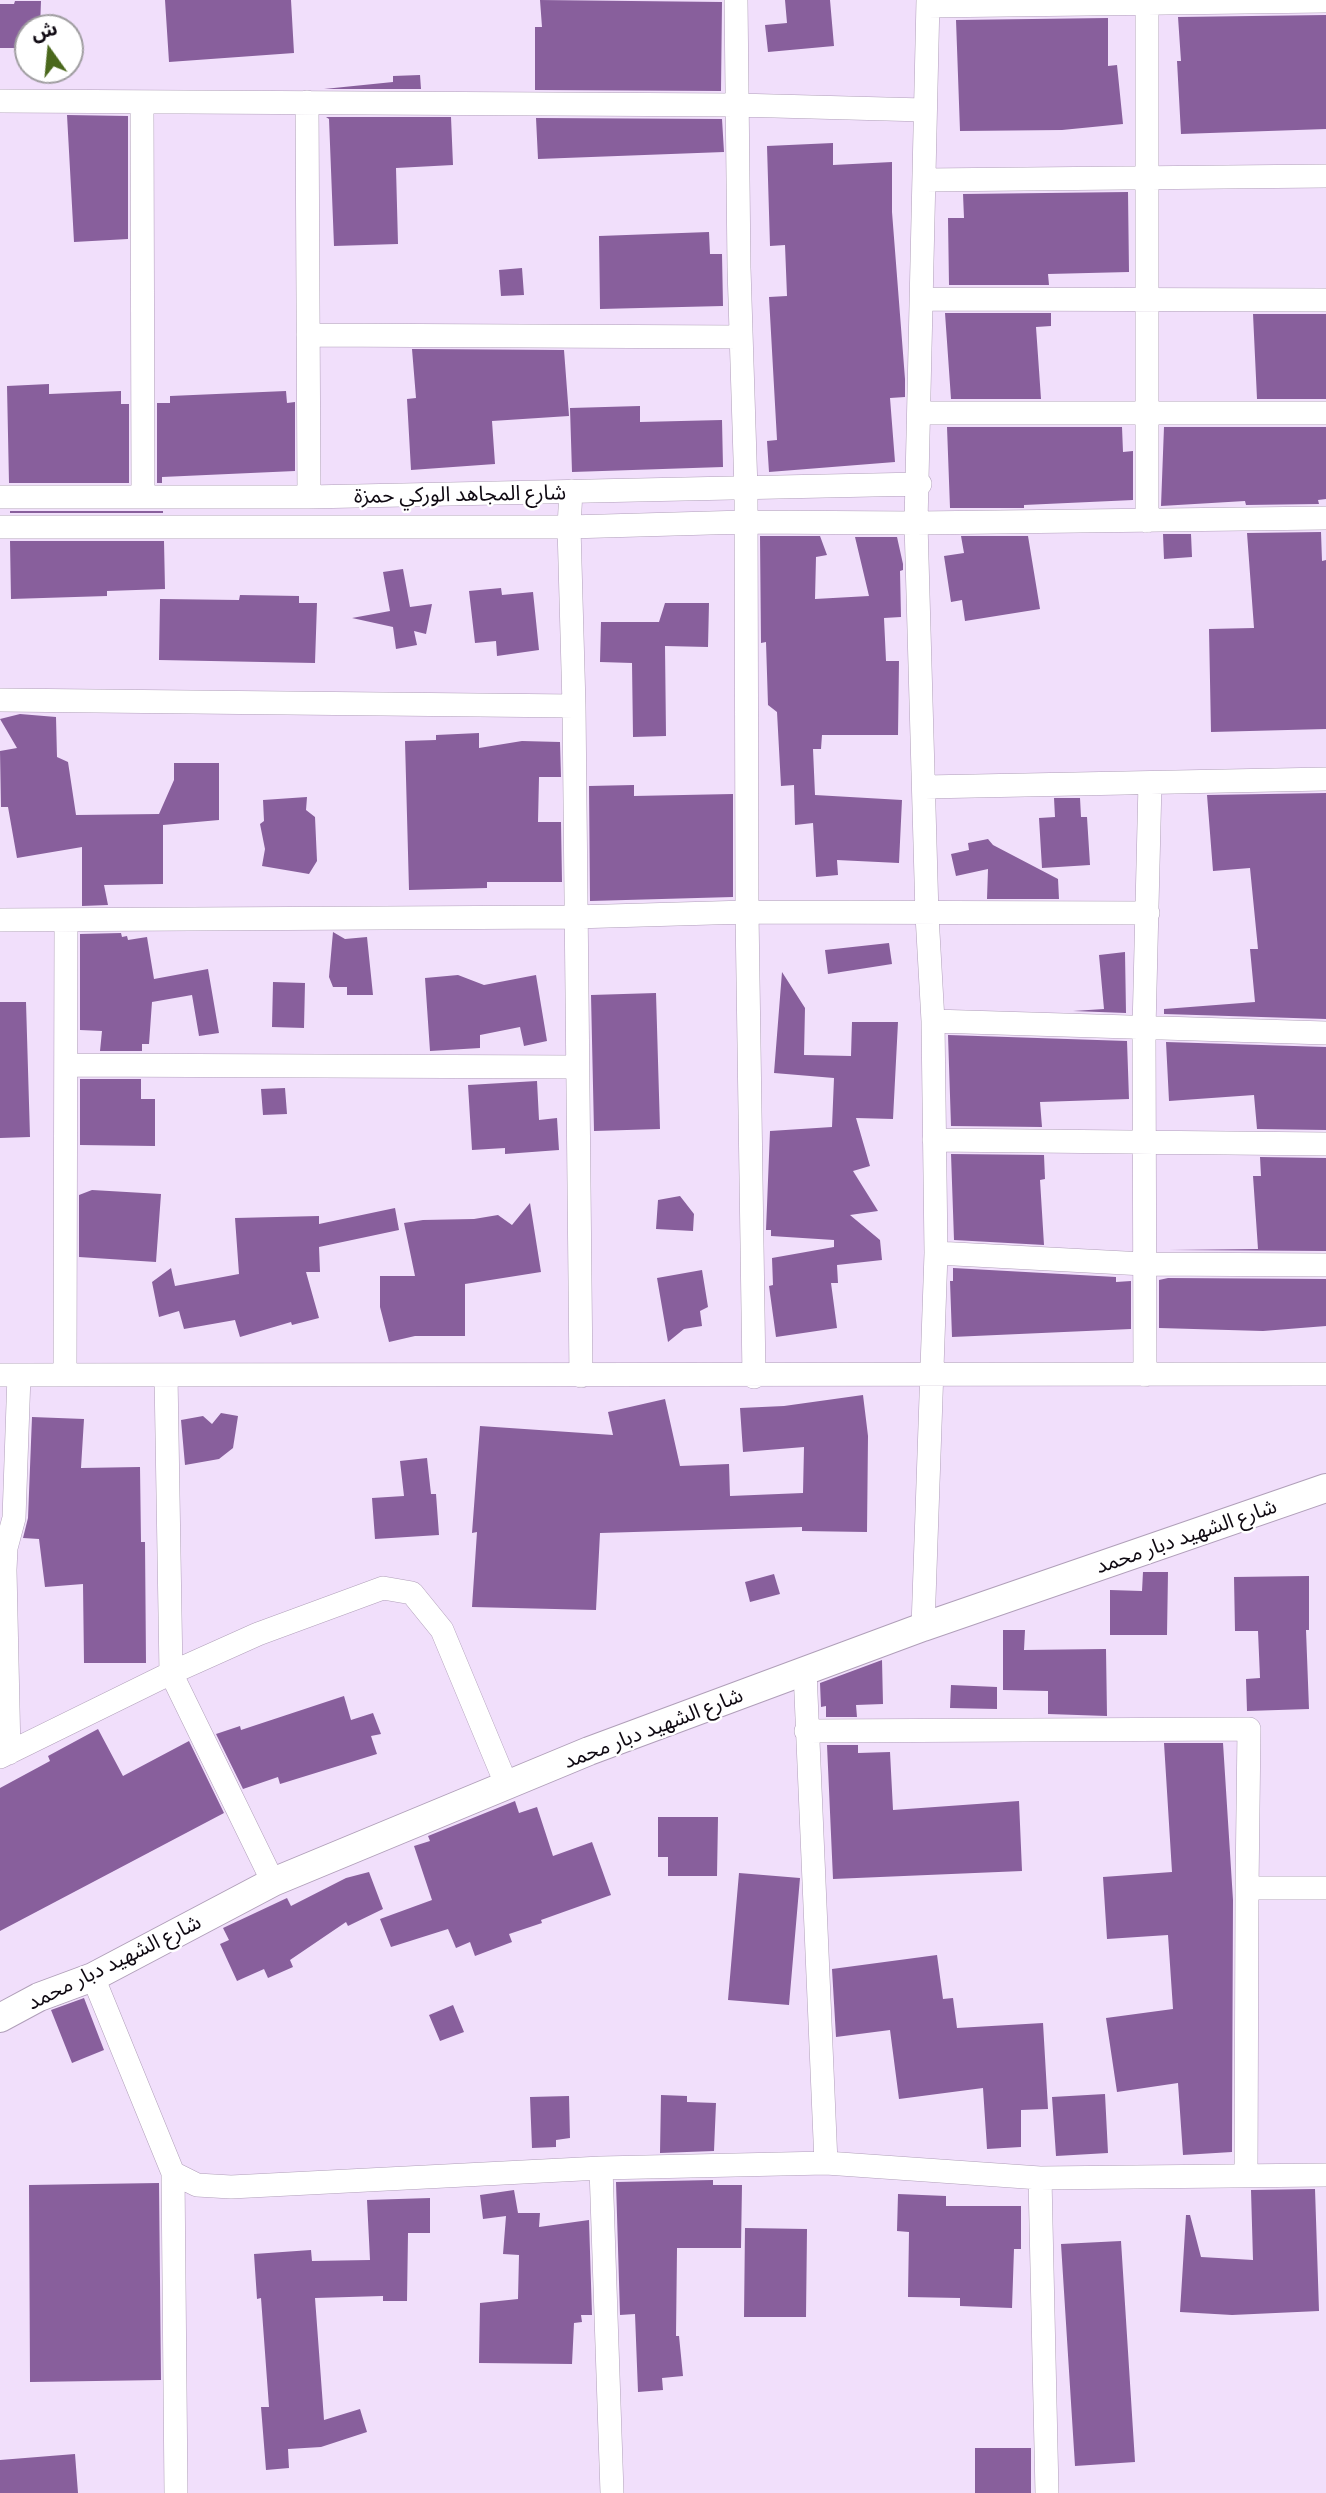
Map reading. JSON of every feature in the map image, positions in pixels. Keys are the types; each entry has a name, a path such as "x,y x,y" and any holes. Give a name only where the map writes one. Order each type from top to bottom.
{"street":[{"path":"736,0 746,490 747,912 754,1377"},
{"path":"923,1627 936,1253 933,1021 927,915 916,523 920,484 924,110 928,3 1326,1"},
{"path":"1147,2 1147,521"},
{"path":"0,101 737,104 924,110"},
{"path":"142,102 143,497"},
{"path":"307,102 309,497"},
{"path":"925,180 1326,176"},
{"path":"923,299 1326,300"},
{"path":"308,335 741,337"},
{"path":"921,413 1326,413"},
{"name":"شارع المجاهد الوركي حمزة","path":"0,497 309,497 746,490 920,484"},
{"path":"571,491 569,527 574,706 574,917 581,1376"},
{"name":"شارع المجاهد الوركي حمزة","path":"0,527 569,527 745,522 916,523 1326,518"},
{"path":"0,701 574,706"},
{"path":"925,788 1326,779"},
{"path":"1145,1375 1144,1029 1150,783"},
{"path":"0,920 574,917 747,912 927,915 1148,914"},
{"path":"65,1375 66,921"},
{"path":"933,1021 1326,1033"},
{"path":"65,1065 576,1067"},
{"path":"934,1140 1326,1144"},
{"path":"936,1253 1144,1264 1326,1265"},
{"path":"507,1786 442,1630 412,1593 383,1588 258,1634 171,1673 4,1755 2,1569 14,1518 10,1375 754,1377 1326,1374"},
{"path":"166,1375 171,1673 273,1882"},
{"name":"شارع الشهيد دبار محمد","path":"0,2018 39,1997 93,1977 273,1882 507,1786 923,1627 1326,1488"},
{"path":"805,1671 826,2163"},
{"path":"806,1731 1249,1729 1246,2176"},
{"path":"1247,1888 1326,1888"},
{"path":"93,1977 173,2173 176,2493"},
{"path":"173,2173 197,2185 231,2187 601,2168 826,2163 1040,2178 1326,2175"},
{"path":"601,2168 612,2493"},
{"path":"1040,2178 1047,2493"}],"building":[{"path":"165,0 291,0 294,53 169,62"},
{"path":"540,0 722,2 721,91 535,90 535,27 542,27"},
{"path":"785,0 830,0 834,46 768,52 765,25 787,23"},
{"path":"15,1 41,1 41,14 14,14 14,48 0,48 0,4 14,4"},
{"path":"1326,15 1326,129 1181,134 1177,61 1181,61 1178,17"},
{"path":"1108,18 1108,66 1117,65 1123,124 1062,130 960,131 956,20"},
{"path":"420,75 421,89 324,89 393,82 393,76"},
{"path":"67,115 128,116 128,239 74,242"},
{"path":"326,117 451,117 453,165 396,168 398,244 334,246 329,119"},
{"path":"536,118 722,119 724,152 538,159"},
{"path":"833,143 833,165 892,162 892,212 905,379 905,397 890,398 895,462 769,472 767,441 777,440 769,297 787,296 785,245 770,246 767,146"},
{"path":"1128,192 1129,272 1048,274 1049,285 949,285 948,218 964,218 963,194"},
{"path":"709,232 710,254 722,254 723,306 600,309 599,236"},
{"path":"522,268 524,295 501,296 499,270"},
{"path":"945,313 1051,313 1051,326 1036,327 1041,399 951,399"},
{"path":"1253,314 1326,314 1326,399 1257,399"},
{"path":"412,349 564,350 569,416 492,421 495,464 411,470 407,399 416,398"},
{"path":"49,384 49,394 121,391 121,404 129,404 129,483 9,483 7,386"},
{"path":"286,391 287,403 295,402 295,471 162,477 162,483 157,483 157,403 170,403 170,396"},
{"path":"640,406 640,422 722,420 723,467 572,472 570,408"},
{"path":"947,427 1122,427 1123,452 1133,451 1133,500 1024,505 1024,508 950,508"},
{"path":"1164,427 1326,427 1326,499 1318,500 1319,504 1246,505 1245,501 1161,506"},
{"path":"163,511 163,513 10,513"},
{"path":"1321,532 1322,561 1326,560 1326,729 1211,732 1209,629 1254,628 1247,533"},
{"path":"1163,534 1191,534 1192,557 1164,559"},
{"path":"760,536 820,536 827,555 816,557 815,599 869,596 855,537 897,537 903,564 903,570 900,571 901,617 884,618 886,661 899,661 898,735 822,735 821,749 813,749 815,795 902,800 899,863 837,860 838,875 816,877 813,823 795,825 794,785 781,786 777,712 768,705 766,642 761,643"},
{"path":"961,536 1028,536 1040,609 965,621 962,600 951,602 944,556 964,553"},
{"path":"10,541 164,541 165,589 107,591 107,596 11,599"},
{"path":"403,569 410,607 432,604 426,634 414,631 417,645 396,649 393,627 352,618 390,611 383,572"},
{"path":"501,588 502,595 533,592 539,650 497,656 496,641 475,643 469,591"},
{"path":"240,595 299,596 299,603 317,603 315,663 159,660 160,599 239,600"},
{"path":"665,603 709,603 708,647 665,646 666,736 633,737 632,663 600,662 601,622 659,622"},
{"path":"20,714 56,717 57,757 68,762 76,815 159,814 174,780 174,763 219,763 219,820 163,825 163,884 104,885 108,905 82,906 82,847 17,858 8,807 1,807 0,751 17,748 0,719"},
{"path":"479,733 479,748 522,741 560,742 561,777 539,777 538,822 561,822 562,882 487,882 487,888 409,890 405,741 436,740 436,735"},
{"path":"634,785 634,796 733,794 733,897 590,901 589,786"},
{"path":"1326,793 1326,1019 1164,1014 1164,1009 1255,1002 1250,949 1258,949 1250,868 1213,871 1207,795"},
{"path":"307,797 306,810 315,817 317,861 309,874 262,866 265,849 260,824 264,821 263,800"},
{"path":"1054,798 1080,798 1081,817 1087,817 1090,865 1042,868 1039,818 1055,817"},
{"path":"988,839 993,845 1058,879 1059,899 987,899 988,869 956,876 951,854 969,850 968,843"},
{"path":"333,932 345,939 367,937 373,995 347,995 347,987 333,987 329,977"},
{"path":"121,933 122,937 127,936 128,940 147,937 154,979 208,969 219,1033 199,1036 192,995 152,1002 149,1044 142,1044 142,1051 100,1051 102,1031 80,1030 80,934"},
{"path":"889,943 892,964 828,974 825,950"},
{"path":"1125,952 1126,1013 1073,1011 1104,1009 1099,955"},
{"path":"782,972 805,1008 804,1055 851,1056 852,1022 898,1022 893,1119 856,1118 870,1166 853,1171 878,1211 850,1215 880,1240 882,1260 837,1265 838,1283 831,1283 837,1328 776,1337 769,1286 773,1285 772,1258 834,1247 834,1240 771,1236 771,1230 766,1230 770,1131 832,1127 834,1078 774,1073"},
{"path":"458,975 484,985 536,975 547,1041 524,1046 520,1027 480,1035 480,1048 430,1051 425,978"},
{"path":"273,982 305,983 304,1028 272,1027"},
{"path":"656,993 660,1129 594,1131 591,995"},
{"path":"0,1002 26,1002 30,1137 0,1138"},
{"path":"948,1035 1127,1041 1129,1099 1040,1102 1042,1127 951,1126"},
{"path":"1166,1042 1326,1047 1326,1130 1257,1129 1254,1095 1169,1101"},
{"path":"80,1079 141,1079 141,1099 155,1099 155,1146 80,1145"},
{"path":"537,1081 539,1120 557,1118 559,1150 505,1154 505,1148 472,1150 468,1085"},
{"path":"285,1088 287,1114 263,1115 261,1089"},
{"path":"951,1154 1044,1155 1045,1179 1040,1180 1044,1245 954,1240"},
{"path":"1260,1157 1326,1158 1326,1251 1169,1250 1258,1249 1253,1176 1261,1176"},
{"path":"92,1190 161,1194 156,1262 79,1257 79,1195"},
{"path":"680,1196 694,1214 693,1231 656,1229 658,1200"},
{"path":"530,1203 541,1272 465,1284 465,1336 415,1336 389,1342 380,1307 380,1276 415,1276 404,1223 498,1215 512,1225"},
{"path":"395,1208 399,1230 319,1247 320,1272 306,1272 319,1318 292,1325 291,1322 240,1337 235,1320 184,1329 179,1311 159,1317 152,1282 171,1268 175,1286 239,1274 235,1218 319,1216 319,1224"},
{"path":"953,1268 1116,1277 1116,1282 1131,1281 1131,1329 952,1337 950,1281 953,1281"},
{"path":"702,1270 708,1307 700,1311 702,1326 684,1329 668,1342 657,1278"},
{"path":"1326,1279 1326,1326 1263,1331 1159,1328 1159,1280"},
{"path":"863,1395 868,1436 867,1532 802,1531 802,1527 600,1533 596,1610 472,1607 477,1532 472,1533 480,1426 613,1435 608,1412 665,1399 680,1466 729,1464 730,1496 803,1493 804,1447 743,1452 740,1408 784,1406"},
{"path":"221,1413 238,1416 233,1448 219,1459 185,1465 181,1420 203,1416 212,1424"},
{"path":"32,1417 84,1419 81,1468 140,1467 141,1542 145,1542 146,1663 84,1663 83,1584 45,1587 39,1539 23,1538 28,1518"},
{"path":"427,1458 431,1494 436,1494 439,1535 375,1539 372,1498 404,1496 400,1461"},
{"path":"1143,1572 1168,1572 1167,1635 1110,1635 1110,1590 1142,1591"},
{"path":"774,1574 780,1594 750,1602 745,1582"},
{"path":"1309,1576 1309,1630 1306,1630 1309,1709 1247,1711 1246,1679 1260,1678 1258,1631 1235,1631 1234,1577"},
{"path":"1003,1630 1025,1630 1024,1650 1106,1649 1107,1716 1048,1714 1048,1691 1003,1690"},
{"path":"882,1660 883,1704 856,1705 857,1717 826,1717 826,1706 821,1707 820,1683"},
{"path":"951,1685 997,1687 997,1709 950,1708"},
{"path":"344,1696 351,1720 373,1713 381,1734 371,1736 377,1754 280,1784 278,1777 243,1789 216,1734 240,1726 241,1730"},
{"path":"98,1729 123,1776 189,1741 224,1813 0,1931 0,1788 50,1761 48,1756"},
{"path":"1164,1743 1223,1743 1233,1900 1232,2152 1183,2155 1178,2083 1117,2092 1106,2018 1173,2009 1168,1935 1107,1939 1103,1877 1172,1872"},
{"path":"827,1745 858,1745 858,1753 890,1752 893,1810 1019,1801 1022,1871 833,1879"},
{"path":"515,1801 519,1813 537,1807 553,1856 592,1842 611,1895 509,1934 512,1942 475,1956 470,1942 456,1948 448,1929 391,1947 380,1919 432,1900 414,1846 430,1841 428,1836"},
{"path":"658,1817 718,1817 717,1876 668,1876 668,1857 658,1857"},
{"path":"369,1872 383,1909 348,1926 346,1922 290,1960 293,1967 268,1978 264,1969 237,1981 220,1944 229,1940 223,1928 287,1898 291,1906 346,1878"},
{"path":"739,1873 800,1878 789,2005 728,2000"},
{"path":"937,1955 943,1999 953,1998 957,2028 1043,2023 1048,2109 1021,2110 1021,2147 987,2149 983,2088 899,2099 890,2030 836,2037 832,1969"},
{"path":"84,1998 104,2050 72,2063 51,2010"},
{"path":"453,2005 464,2032 440,2041 429,2015"},
{"path":"1105,2094 1108,2153 1056,2156 1052,2097"},
{"path":"661,2095 687,2096 687,2102 716,2103 714,2151 660,2153"},
{"path":"569,2096 570,2138 556,2140 556,2147 532,2148 530,2097"},
{"path":"713,2180 713,2185 742,2185 741,2248 677,2248 676,2336 679,2336 683,2376 662,2378 663,2390 638,2392 635,2314 620,2315 616,2182"},
{"path":"159,2183 161,2380 30,2382 29,2185"},
{"path":"1315,2189 1319,2311 1232,2315 1180,2312 1186,2215 1190,2215 1201,2257 1253,2260 1251,2190"},
{"path":"514,2190 518,2213 540,2213 539,2227 589,2220 592,2315 581,2315 582,2322 574,2323 572,2364 479,2363 480,2303 518,2299 519,2255 503,2254 506,2216 483,2219 480,2195"},
{"path":"898,2194 946,2196 946,2206 1021,2206 1021,2249 1014,2249 1012,2308 960,2306 960,2298 908,2297 909,2232 897,2231"},
{"path":"430,2198 430,2233 408,2233 407,2301 383,2301 383,2296 315,2298 324,2420 360,2409 367,2432 321,2447 288,2449 289,2468 266,2470 261,2407 269,2407 261,2298 257,2299 254,2254 311,2250 312,2261 370,2260 367,2200"},
{"path":"745,2228 807,2229 806,2317 744,2317"},
{"path":"1121,2241 1135,2462 1075,2466 1061,2244"},
{"path":"975,2448 1031,2448 1031,2493 975,2493"},
{"path":"75,2454 78,2493 0,2493 0,2460"}]}
